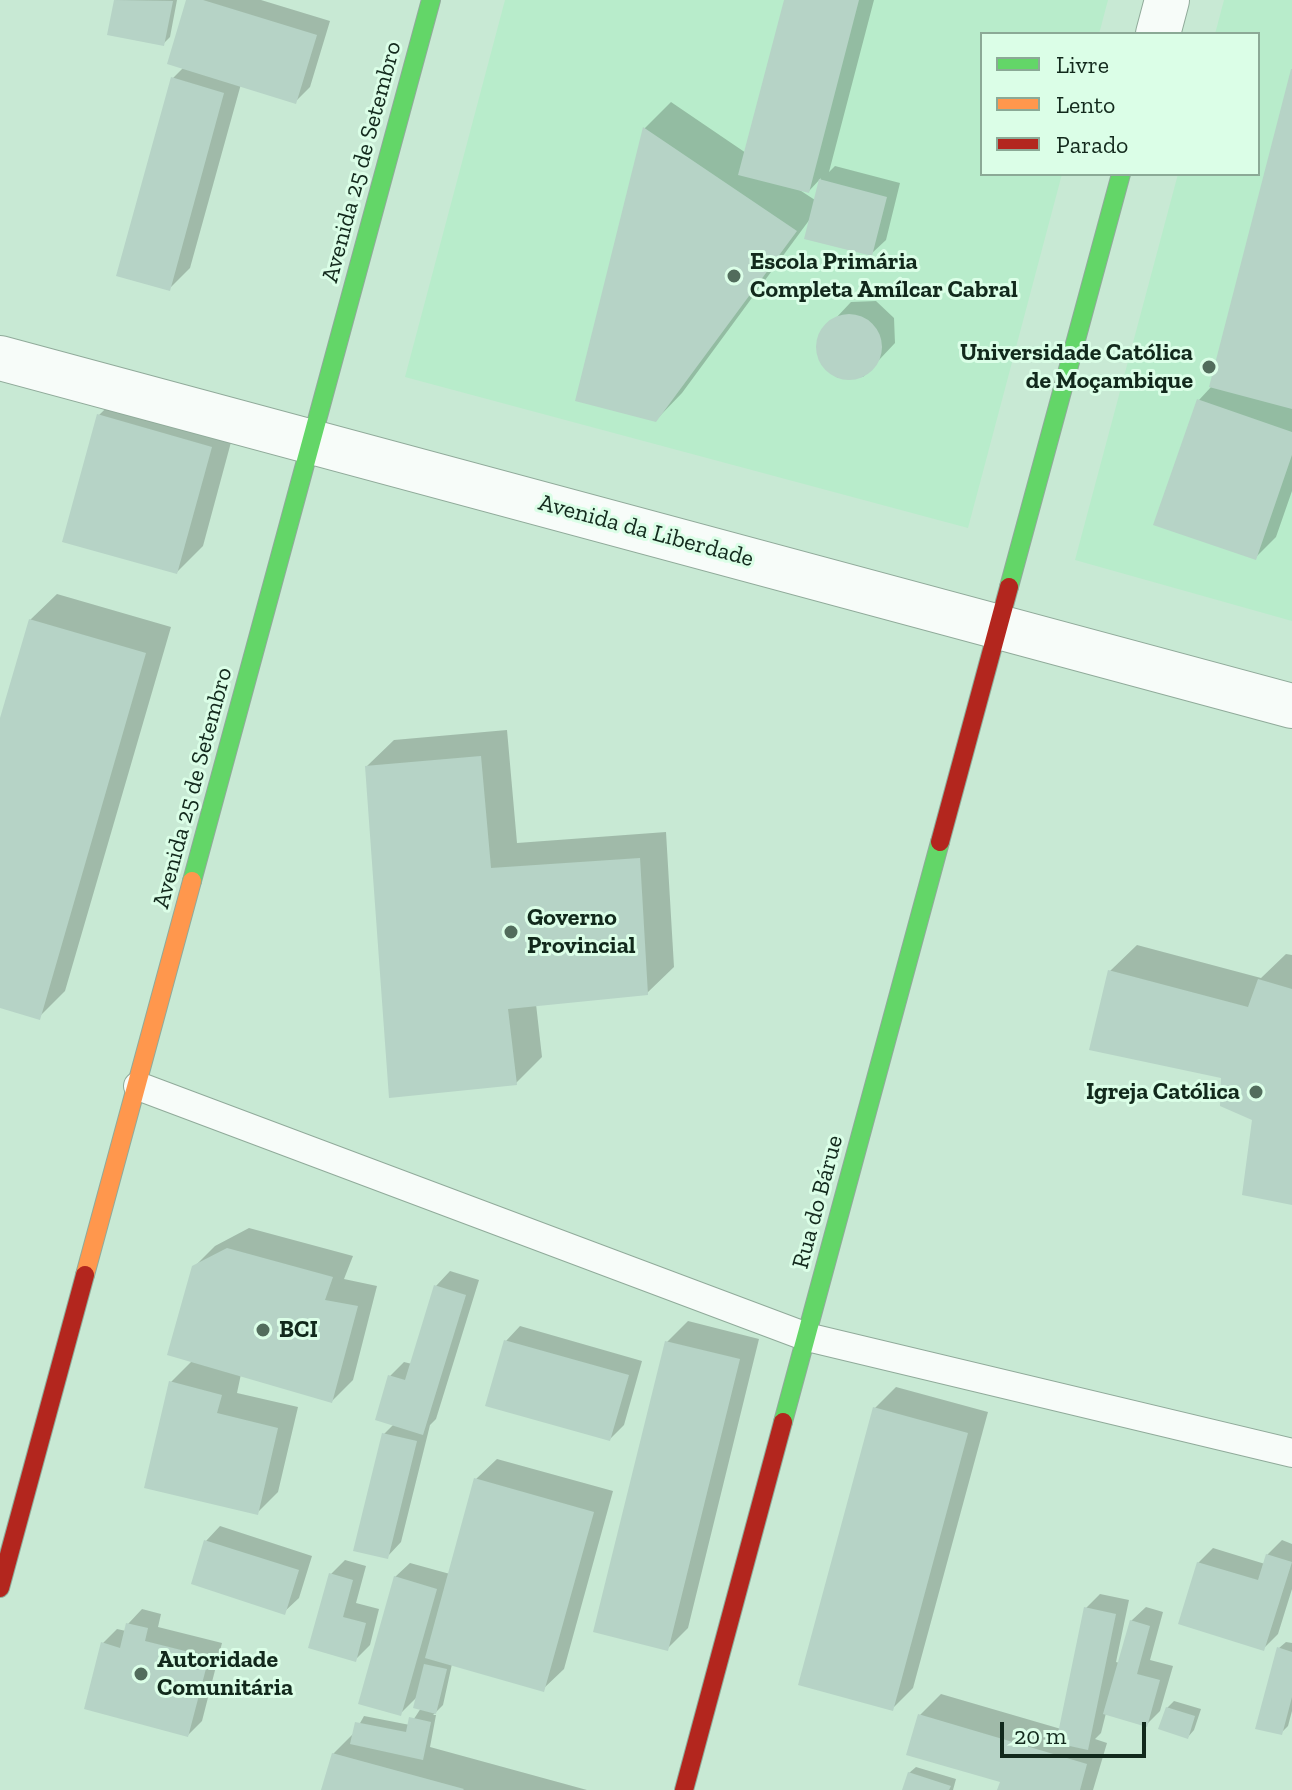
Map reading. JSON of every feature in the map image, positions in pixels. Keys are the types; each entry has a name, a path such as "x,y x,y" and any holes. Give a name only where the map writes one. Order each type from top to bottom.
{"street":[{"name":"Avenida 25 de Setembro","path":"0,1588 431,0"},
{"path":"1159,32 1167,0"},
{"name":"Rua do Bárue","path":"684,1790 1120,176"},
{"name":"Avenida da Liberdade","path":"0,358 1292,706"}],"lane":[{"path":"138,1086 807,1337 1292,1453"}],"shaded area":[{"name":"Escola Primária Completa Amílcar Cabral","path":"505,0 1108,0 1100,32 980,32 980,176 1061,176 968,528 405,377"},
{"name":"Universidade Católica de Moçambique","path":"1224,0 1292,0 1292,621 1075,560 1177,176 1260,176 1260,32 1216,32"}],"building":[{"path":"114,0 173,1 164,46 107,35"},
{"path":"186,0 203,0 317,35 296,104 167,64"},
{"path":"784,0 859,0 809,193 738,175"},
{"path":"1292,69 1292,409 1209,387"},
{"path":"171,77 224,93 170,291 116,276"},
{"path":"643,127 797,231 656,422 575,401"},
{"path":"819,179 887,197 872,256 804,239"},
{"path":"849,314 862,317 872,324 879,334 882,347 879,360 872,370 862,377 849,380 836,377 826,370 819,360 816,347 819,334 826,324 836,317"},
{"path":"1197,399 1292,432 1292,455 1256,560 1153,525"},
{"path":"97,414 212,447 177,574 62,542"},
{"path":"29,619 146,653 40,1020 0,1008 0,718"},
{"name":"Governo Provincial","path":"481,756 491,868 640,858 648,995 508,1009 517,1085 389,1098 365,766"},
{"name":"Igreja Católica","path":"1108,970 1248,1007 1258,979 1292,989 1292,1205 1242,1195 1252,1120 1220,1106 1221,1078 1089,1050"},
{"name":"BCI","path":"227,1248 333,1277 325,1300 358,1306 332,1403 167,1355 192,1266"},
{"path":"434,1285 466,1295 423,1435 375,1420 388,1375 405,1380"},
{"path":"504,1340 629,1375 610,1441 485,1406"},
{"path":"665,1341 740,1359 668,1651 593,1632"},
{"path":"169,1381 222,1395 217,1413 278,1428 258,1515 144,1488"},
{"path":"873,1407 968,1433 893,1711 798,1685"},
{"path":"382,1433 417,1441 388,1559 353,1551"},
{"path":"474,1478 594,1512 544,1692 425,1658"},
{"path":"204,1540 299,1570 285,1615 191,1584"},
{"path":"1266,1554 1292,1562 1264,1651 1178,1624 1197,1562 1258,1580"},
{"path":"329,1573 353,1580 343,1617 366,1623 356,1662 308,1648"},
{"path":"394,1576 437,1589 401,1716 358,1704"},
{"path":"1084,1607 1116,1614 1088,1750 1056,1743"},
{"path":"1130,1620 1150,1626 1137,1674 1160,1680 1147,1727 1103,1714"},
{"path":"126,1623 148,1628 145,1641 209,1657 188,1737 84,1709 101,1642 120,1648"},
{"path":"1277,1647 1292,1652 1292,1697 1282,1735 1255,1729"},
{"path":"424,1664 447,1669 436,1714 413,1708"},
{"path":"1166,1707 1195,1716 1188,1739 1158,1729"},
{"path":"918,1714 1087,1764 1080,1790 997,1790 1000,1782 906,1755"},
{"path":"409,1717 431,1722 423,1760 350,1744 355,1722 406,1732"},
{"path":"332,1753 464,1789 321,1790"},
{"path":"908,1772 951,1786 949,1790 902,1790"}],"traffic: fast":[{"path":"192,881 431,0"},
{"path":"1009,587 1120,176"},
{"path":"783,1422 940,842"}],"traffic: slow":[{"path":"85,1275 192,881"}],"traffic: jam":[{"path":"940,842 1009,587"},
{"path":"0,1588 85,1275"},
{"path":"684,1790 783,1422"}],"place":[{"name":"Escola Primária Completa Amílcar Cabral","path":"734,276"},
{"name":"Universidade Católica de Moçambique","path":"1209,367"},
{"name":"Governo Provincial","path":"511,932"},
{"name":"Igreja Católica","path":"1256,1092"},
{"name":"BCI","path":"263,1330"},
{"name":"Autoridade Comunitária","path":"141,1674"}]}
